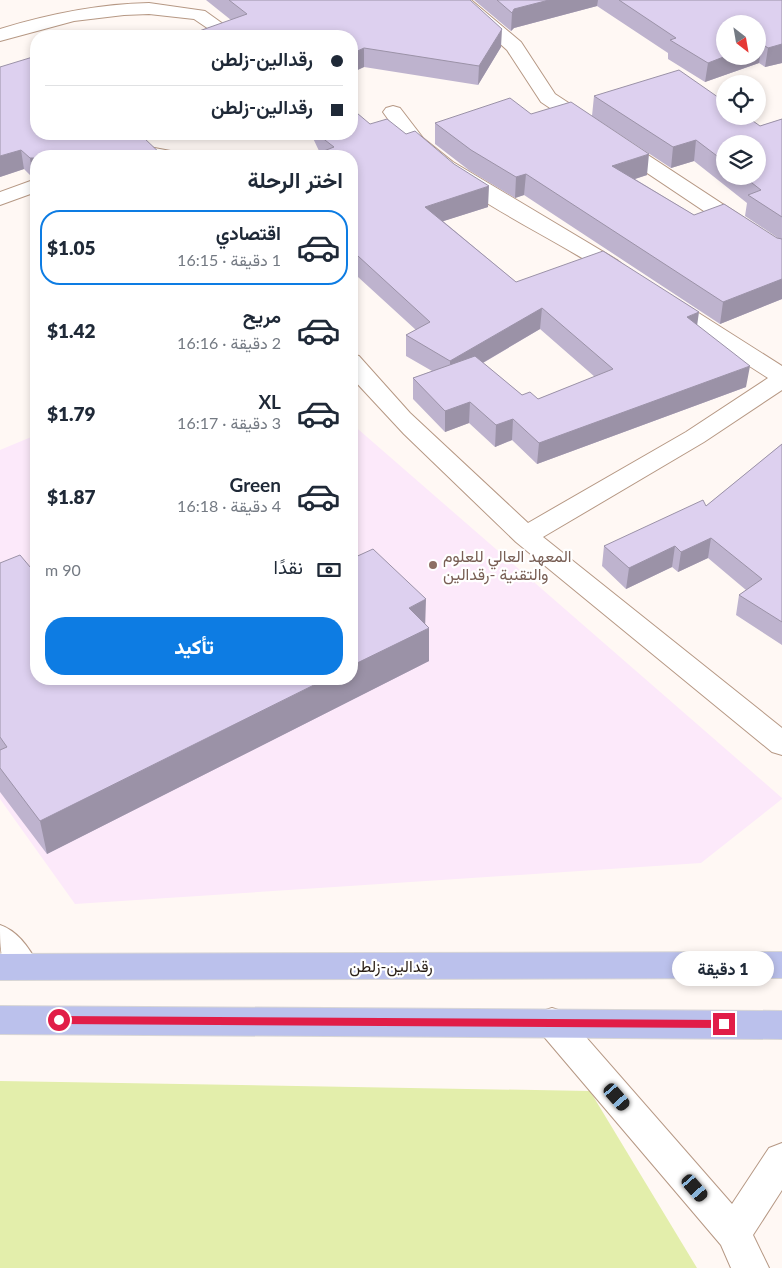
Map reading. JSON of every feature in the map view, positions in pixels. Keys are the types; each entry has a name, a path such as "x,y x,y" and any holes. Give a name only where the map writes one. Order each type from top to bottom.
{"main road":[{"name":"رقدالين-زلطن","path":"12,967 782,965"},
{"path":"0,1020 552,1022 782,1025"}],"street":[{"path":"460,0 514,46 548,98 782,253"},
{"path":"0,36 73,12 120,1 189,4 198,15 222,30"},
{"path":"393,112 403,129 426,151 469,182 602,260 782,378 695,436 525,536"},
{"path":"0,199 30,188"},
{"path":"358,369 394,411 464,482 525,536 782,744"},
{"path":"0,938 12,967"},
{"path":"552,1022 734,1233 750,1268"},
{"path":"734,1233 782,1159"}],"shaded area":[{"name":"المعهد العالي للعلوم والتقنية -رقدالين","path":"358,429 782,799 701,863 75,904 0,799 0,450 30,438 30,685 358,685"}],"green space":[{"path":"0,1081 590,1091 697,1268 0,1268"}],"building":[{"path":"229,0 470,0 502,29 479,66 364,48 358,51 358,30 202,30 247,14"},
{"path":"497,0 549,0 514,9 512,13"},
{"path":"619,0 782,0 782,44 768,48 766,47 766,15 716,15 716,60 708,63 670,40 676,38"},
{"path":"30,58 30,140 146,140 157,150 30,150 30,158 21,150 0,156 0,67"},
{"path":"679,70 716,96 716,125 760,126 782,119 782,217 748,195 761,190 755,185 766,185 766,135 716,135 716,155 696,140 673,147 594,96"},
{"path":"510,98 531,114 571,102 649,154 612,166 694,215 724,204 777,238 782,239 782,279 723,302 526,174 516,177 471,150 435,123"},
{"path":"358,114 370,124 387,119 406,134 415,131 454,164 489,186 425,207 516,282 603,251 699,312 687,317 750,366 539,443 513,419 496,425 470,402 445,411 413,378 475,356 522,395 530,392 538,399 613,369 542,308 450,361 406,335 430,322 358,256 358,150 326,150 334,147 325,140 358,140"},
{"path":"782,444 782,622 739,595 762,579 711,538 681,552 675,546 629,568 604,546 703,500 706,506"},
{"path":"373,549 426,599 409,608 429,628 358,663 358,556"},
{"path":"20,555 30,567 30,685 314,685 40,821 0,768 0,750 7,747 0,737 0,563"}],"place":[{"name":"المعهد العالي للعلوم والتقنية -رقدالين","path":"433,565"}],"route":[{"path":"59,1020 724,1024"}]}
